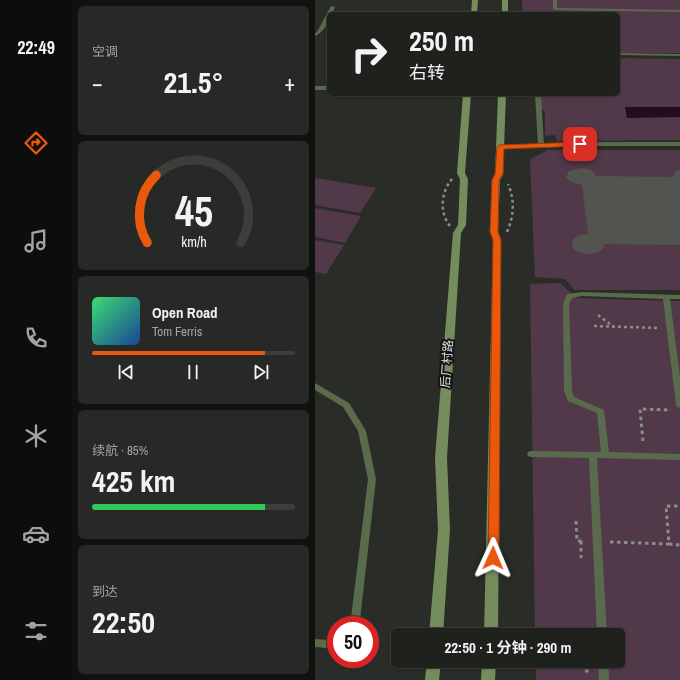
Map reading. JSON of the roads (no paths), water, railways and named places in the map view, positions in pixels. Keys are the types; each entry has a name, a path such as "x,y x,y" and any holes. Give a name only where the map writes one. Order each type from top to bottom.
{"main road":[{"path":"474,12 475,0"},
{"path":"505,0 505,12"},
{"name":"后厂村路","path":"437,628 444,530 441,458 457,232 461,225 464,179 461,173 467,96"},
{"path":"491,628 497,240 494,232 496,180 499,174 502,96"},
{"path":"432,680 433,668"},
{"path":"488,680 489,668"}],"street":[{"path":"315,88 327,88"},
{"path":"500,147 541,145 680,144"}],"lane":[{"path":"555,0 555,11 680,11"},
{"path":"330,12 333,7"},
{"path":"315,35 319,33 327,18"},
{"path":"620,54 680,55"},
{"path":"538,96 541,145"},
{"path":"605,456 601,412 591,406 571,399 569,391 566,304 569,296 582,294 680,297"},
{"path":"666,296 680,405"},
{"path":"315,386 346,405 362,431 372,479 355,616"},
{"path":"531,454 680,458"},
{"path":"593,455 602,628"},
{"path":"315,643 327,644"},
{"path":"603,668 604,680"}]}
